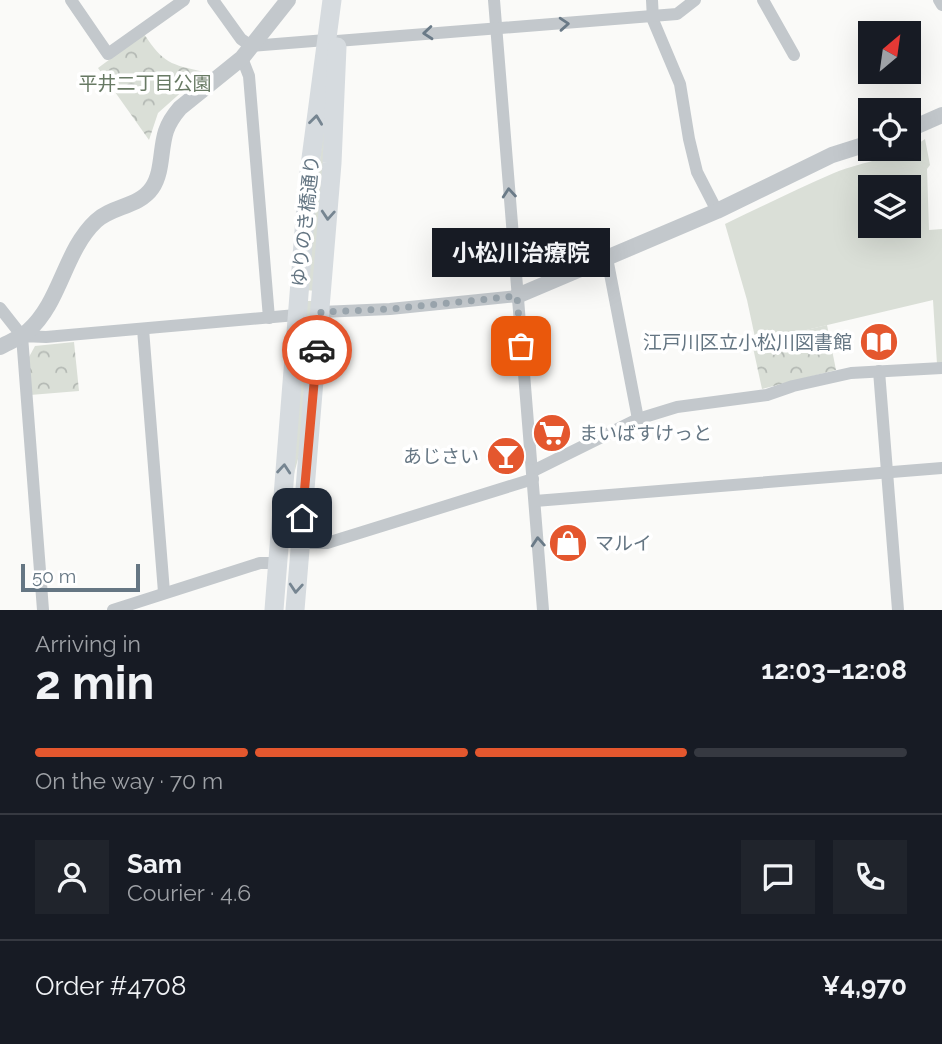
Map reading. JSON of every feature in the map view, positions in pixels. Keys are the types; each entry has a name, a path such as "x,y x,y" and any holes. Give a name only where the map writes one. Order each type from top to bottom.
{"main road":[{"name":"ゆりのき橋通り","path":"295,610 332,163 334,0"},
{"name":"ゆりのき橋通り","path":"274,610 308,181 332,41"}],"street":[{"path":"71,0 108,54 184,0"},
{"path":"213,0 241,39 246,52 269,318"},
{"path":"0,347 22,336 40,318 75,250 96,220 144,197 151,189 160,167 167,128 180,108 246,52 288,0"},
{"path":"494,0 543,610"},
{"path":"652,0 653,16 680,84 697,172 717,211"},
{"path":"246,52 332,41 677,14 695,0"},
{"path":"763,0 794,55"},
{"path":"939,0 942,5"},
{"path":"921,124 942,115"},
{"path":"321,312 390,309 517,296 717,211 832,155 858,147"},
{"path":"607,258 638,419"},
{"path":"0,308 22,336 43,610"},
{"path":"22,336 46,337 296,315"},
{"path":"143,329 164,592"},
{"path":"299,543 327,543 533,475 638,419 677,407 766,395 828,378 879,371 942,368"},
{"path":"879,371 898,610"},
{"path":"536,501 942,468"},
{"path":"113,610 260,563 277,563"}],"green space":[{"name":"平井二丁目公園","path":"144,34 169,61 204,72 158,113 149,140 98,68"},
{"path":"326,108 316,291 305,290"},
{"path":"925,139 930,165 927,169 929,230 942,229 942,363 937,364 933,300 756,342 725,224 845,169 872,161 921,161 921,141"},
{"path":"304,301 315,301 302,444 294,474"},
{"path":"827,325 836,370 762,389 752,343"},
{"path":"74,342 79,391 30,395 29,357 35,346"}],"way so far":[{"path":"317,350 321,312 390,309 517,296 521,346"}],"place":[{"name":"江戸川区立小松川図書館","path":"879,342"},
{"name":"小松川治療院","path":"521,346"},
{"name":"まいばすけっと","path":"552,433"},
{"name":"あじさい","path":"506,456"},
{"name":"マルイ","path":"568,543"}],"route":[{"path":"302,518 317,350"}]}
